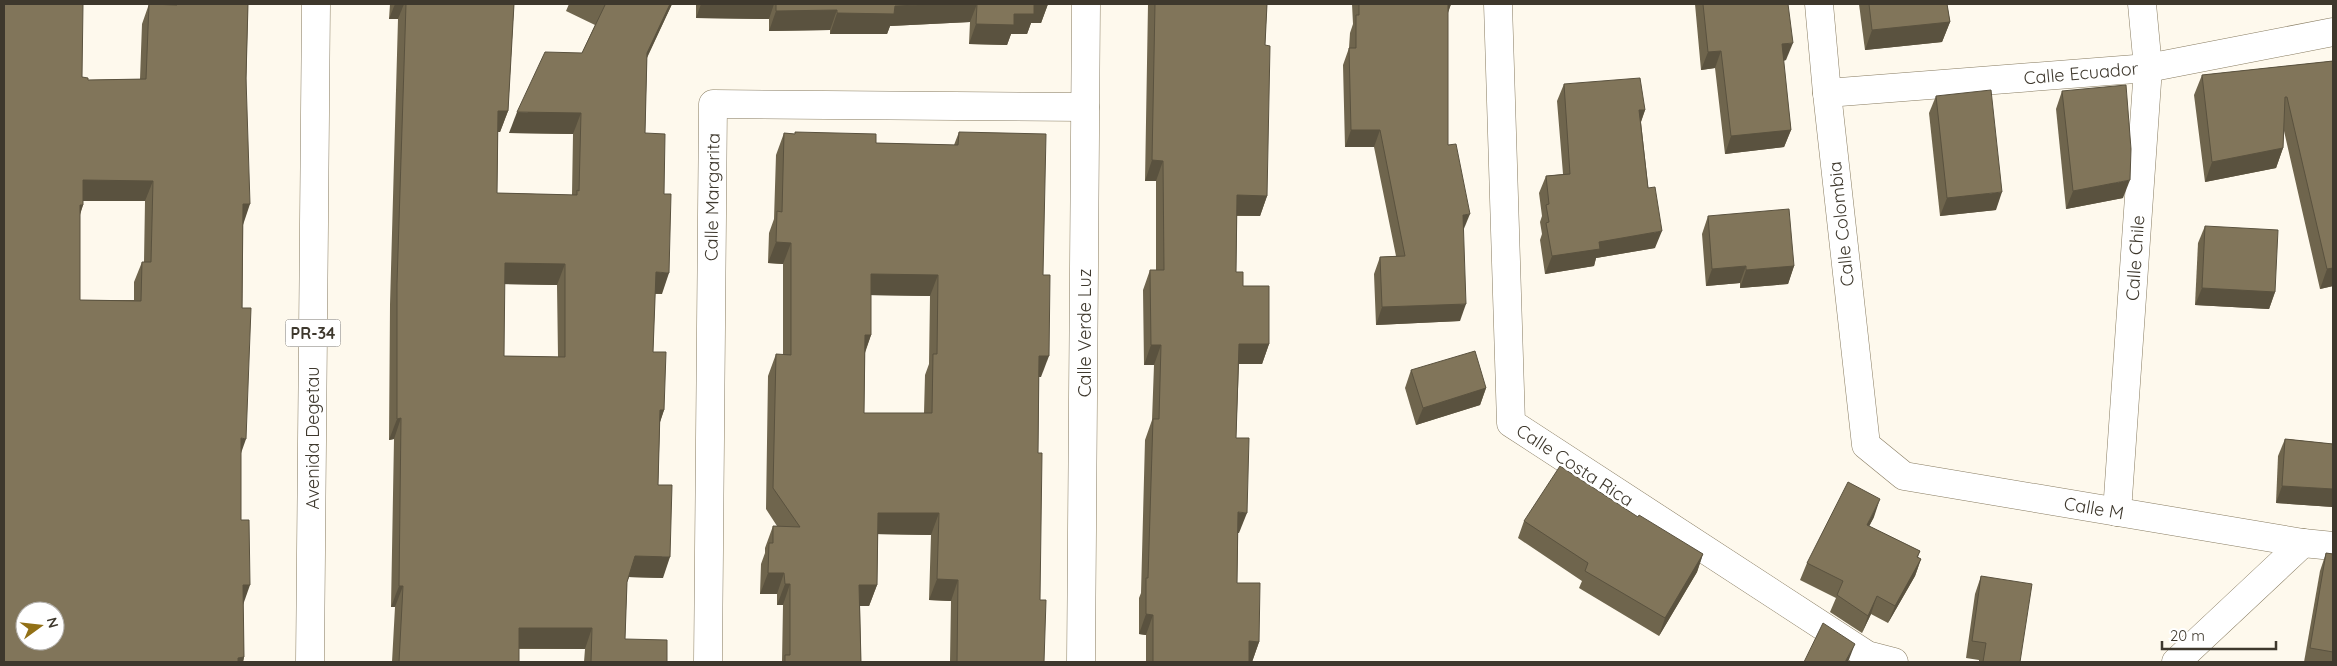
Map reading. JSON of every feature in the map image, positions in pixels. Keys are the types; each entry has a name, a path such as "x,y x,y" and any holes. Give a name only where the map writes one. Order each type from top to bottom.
{"street":[{"name":"Avenida Degetau","path":"310,662 316,4"},
{"name":"Calle Verde Luz","path":"1081,662 1086,4"},
{"name":"Calle Costa Rica","path":"1498,4 1511,423 1868,655 1894,662"},
{"name":"Calle Colombia","path":"1819,4 1866,445"},
{"name":"Calle Chile","path":"2117,512 2148,68 2142,4"},
{"name":"Calle Ecuador","path":"1827,93 2148,68 2333,32"},
{"name":"Calle Margarita","path":"708,662 713,104 1085,107"},
{"name":"Calle M","path":"1866,445 1904,476 2303,543 2333,546"},
{"path":"2176,662 2303,543"}],"building":[{"path":"4,4 83,4 82,77 88,78 88,80 146,79 149,4 248,4 246,78 250,204 243,204 242,308 251,308 246,439 241,438 241,520 249,520 250,585 243,585 244,657 238,658 238,662 4,662","holes":["83,180 153,181 151,262 142,262 141,301 80,300 80,205 83,205"]},
{"path":"406,4 514,4 508,111 498,111 497,193 577,195 577,190 579,191 581,113 517,112 545,52 582,53 605,5 602,4 670,4 647,53 645,133 665,134 664,194 671,194 669,273 656,272 653,352 666,352 664,410 660,410 658,485 672,485 670,557 635,556 627,582 625,639 667,640 667,662 591,662 592,628 519,628 519,662 399,662 403,586 399,586 401,418 397,419 397,284","holes":["505,263 565,264 565,357 504,356"]},
{"path":"776,4 943,4 895,6 894,14 837,13 837,10 776,11"},
{"path":"977,4 1034,4 1034,14 1014,14 1014,25 976,24"},
{"path":"1155,4 1267,4 1265,45 1270,46 1267,196 1237,195 1236,272 1243,272 1243,286 1269,286 1269,344 1239,344 1236,438 1249,438 1247,513 1238,512 1237,583 1260,583 1259,642 1249,641 1249,662 1153,662 1153,615 1146,614 1153,419 1159,419 1161,345 1151,345 1150,270 1164,270 1163,161 1152,160"},
{"path":"1359,4 1448,4 1448,145 1456,144 1470,214 1463,215 1466,304 1382,307 1380,257 1405,256 1380,130 1351,130 1349,48 1356,48 1356,15 1359,15"},
{"path":"1703,4 1788,4 1793,43 1782,44 1791,130 1731,136 1721,51 1708,52"},
{"path":"1869,4 1947,4 1950,22 1872,30"},
{"path":"2333,61 2333,268 2327,269 2287,97 2285,97 2283,148 2212,162 2202,75"},
{"path":"1640,78 1645,110 1639,110 1648,188 1655,187 1662,231 1599,242 1600,249 1552,256 1546,223 1549,222 1546,205 1549,204 1546,176 1570,174 1564,84"},
{"path":"2126,85 2131,149 2130,180 2073,191 2062,91"},
{"path":"1991,90 2002,192 1947,198 1936,96"},
{"path":"795,132 876,134 876,143 958,145 959,132 1046,134 1043,275 1050,275 1049,356 1039,356 1038,453 1042,453 1040,600 1046,600 1044,662 957,662 958,580 937,579 939,513 878,513 877,585 859,585 861,662 785,662 785,655 790,655 790,584 785,584 784,573 768,573 769,543 773,543 773,526 800,527 773,488 776,354 791,355 791,243 776,242 777,211 782,212 784,133 795,134","holes":["871,274 938,275 937,354 933,354 932,413 864,413 865,335 871,335"]},
{"path":"1789,209 1794,266 1746,270 1746,266 1712,269 1708,216"},
{"path":"2205,226 2278,230 2275,292 2202,288"},
{"path":"1475,351 1486,388 1423,408 1411,370"},
{"path":"2285,439 2333,444 2333,489 2282,486"},
{"path":"1560,466 1638,517 1639,515 1703,554 1665,618 1585,571 1588,563 1524,521"},
{"path":"1848,482 1880,499 1867,525 1920,551 1917,557 1921,559 1895,606 1877,596 1868,616 1837,595 1843,581 1807,563"},
{"path":"2326,553 2333,554 2333,652 2310,648"},
{"path":"1981,576 2032,584 2020,662 1983,662 1986,643 1972,641"},
{"path":"1823,623 1855,644 1845,662 1804,662"}]}
